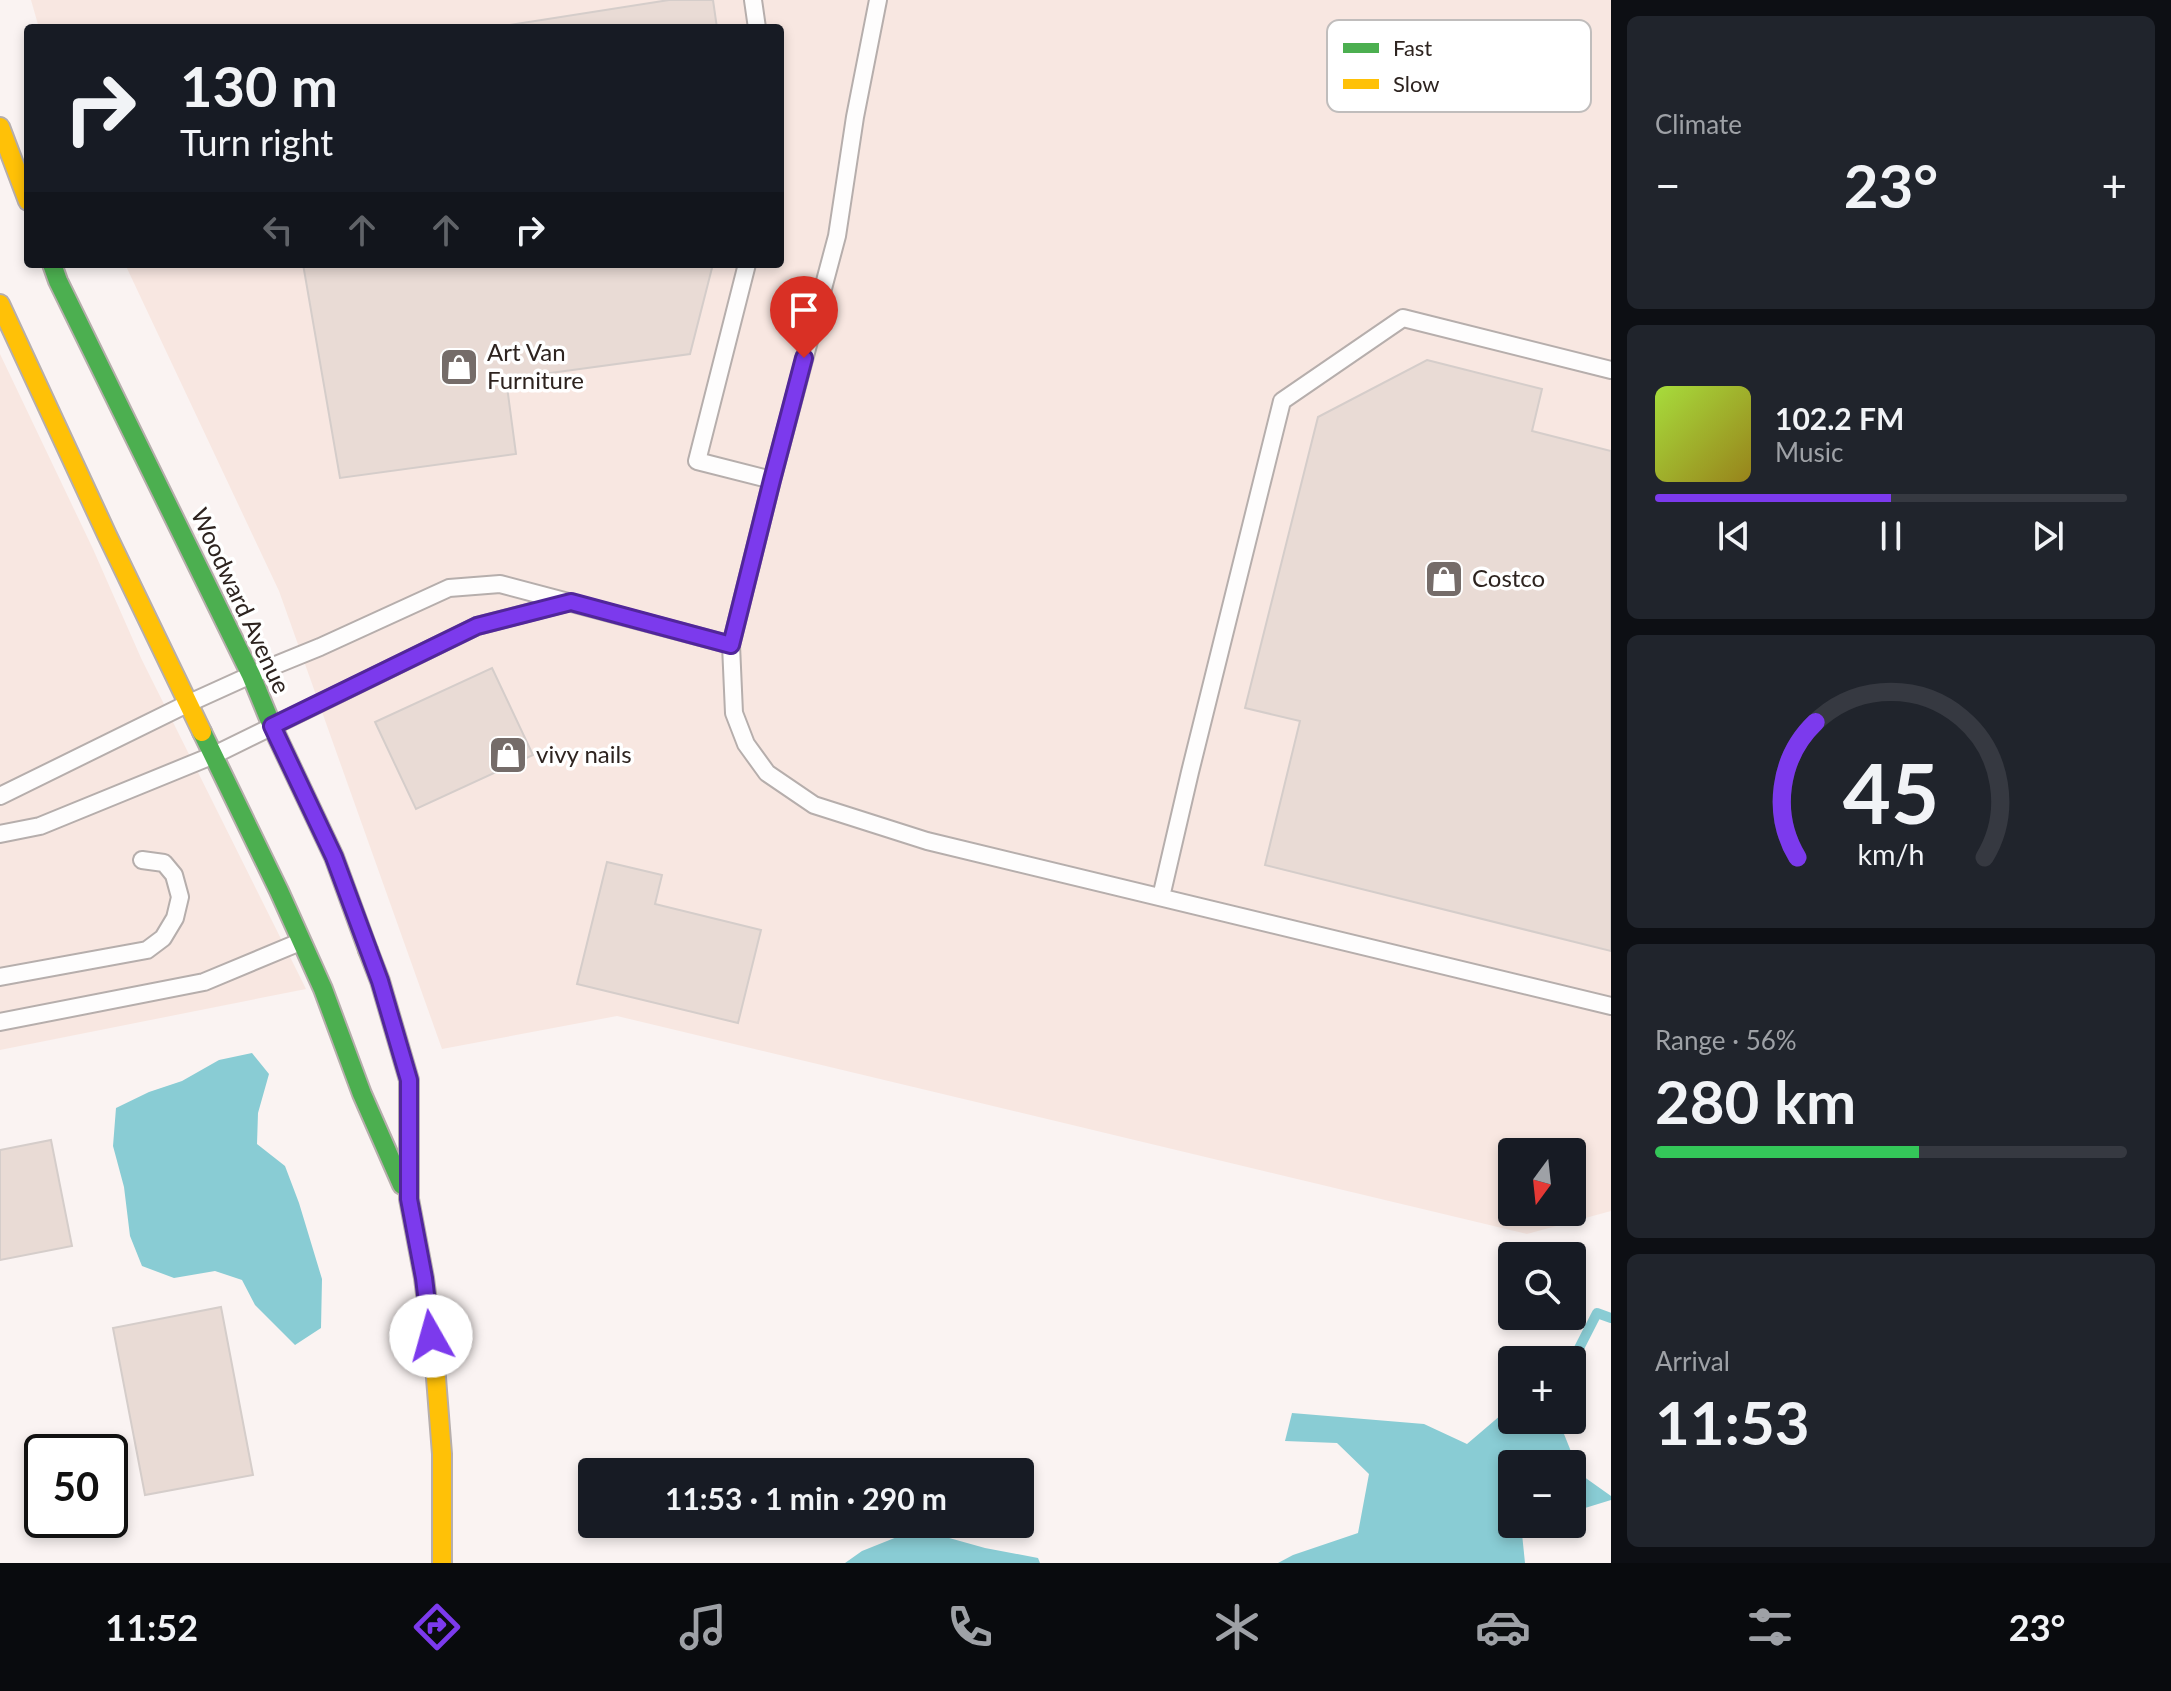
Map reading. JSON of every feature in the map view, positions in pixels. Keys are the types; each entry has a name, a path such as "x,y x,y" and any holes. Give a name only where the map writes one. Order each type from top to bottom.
{"main road":[{"path":"0,127 24,190"},
{"name":"Woodward Avenue","path":"53,268 251,675 334,857 380,981 409,1080 409,1199 424,1278 435,1365 442,1454 442,1563"},
{"name":"Woodward Avenue","path":"0,304 302,941 362,1094 409,1199"}],"lane":[{"path":"753,0 756,24"},
{"path":"873,4 837,236 731,645 734,713 746,744 767,773 814,805 927,841 1611,1006"},
{"path":"746,268 697,461 772,480"},
{"path":"1161,897 1282,401 1403,318 1611,370"},
{"path":"0,796 187,704 449,588 500,584 731,645"},
{"path":"0,834 40,826 214,755 477,626 571,602"},
{"path":"0,977 147,950 163,938 175,918 180,897 174,875 164,863 142,860"},
{"path":"0,1022 204,982 302,941"}],"shaded area":[{"path":"31,0 1611,0 1611,1211 1586,1218 1586,1138 1498,1138 1498,1226 1556,1226 1527,1234 617,1016 442,1049 279,591 127,268 784,268 784,24 38,24"},
{"path":"0,354 141,658 306,989 0,1050"}],"water":[{"path":"252,1053 269,1074 258,1113 257,1144 285,1166 322,1279 321,1328 295,1345 255,1305 242,1280 215,1271 174,1278 142,1266 130,1236 124,1187 113,1146 116,1108 182,1081 219,1060"},
{"path":"1292,1413 1424,1424 1467,1444 1498,1418 1498,1434 1564,1434 1570,1450 1498,1450 1498,1538 1522,1538 1525,1563 1278,1563 1358,1533 1369,1474 1337,1443 1285,1441"},
{"path":"1586,1478 1611,1496 1611,1500 1586,1508"},
{"path":"894,1538 949,1538 1038,1558 1040,1563 845,1563 862,1551"}],"building":[{"path":"669,0 713,0 716,24 516,24"},
{"name":"Art Van Furniture","path":"304,268 712,268 690,354 506,379 516,454 340,478"},
{"name":"Costco","path":"1427,360 1542,389 1532,431 1611,451 1611,951 1265,865 1300,721 1245,708 1318,417"},
{"path":"492,668 533,755 416,809 375,722"},
{"path":"607,862 662,875 655,904 761,930 738,1023 577,984"},
{"path":"51,1140 72,1246 0,1260 0,1150"},
{"path":"221,1307 253,1475 145,1495 113,1328"}],"waterway":[{"path":"1580,1346 1597,1313 1611,1318"}],"traffic: fast":[{"path":"53,268 251,675 334,857 368,950"},
{"path":"202,732 323,989 362,1094 402,1185"}],"traffic: slow":[{"path":"0,127 24,190"},
{"path":"0,304 202,732"},
{"path":"368,950 409,1080 409,1199 424,1278 435,1365 442,1454 442,1563"}],"place":[{"name":"Art Van Furniture","path":"459,367"},
{"name":"Costco","path":"1444,579"},
{"name":"vivy nails","path":"508,755"}],"route":[{"path":"431,1336 409,1199 409,1080 380,981 334,857 272,726 477,626 571,602 731,645 804,358"}]}
